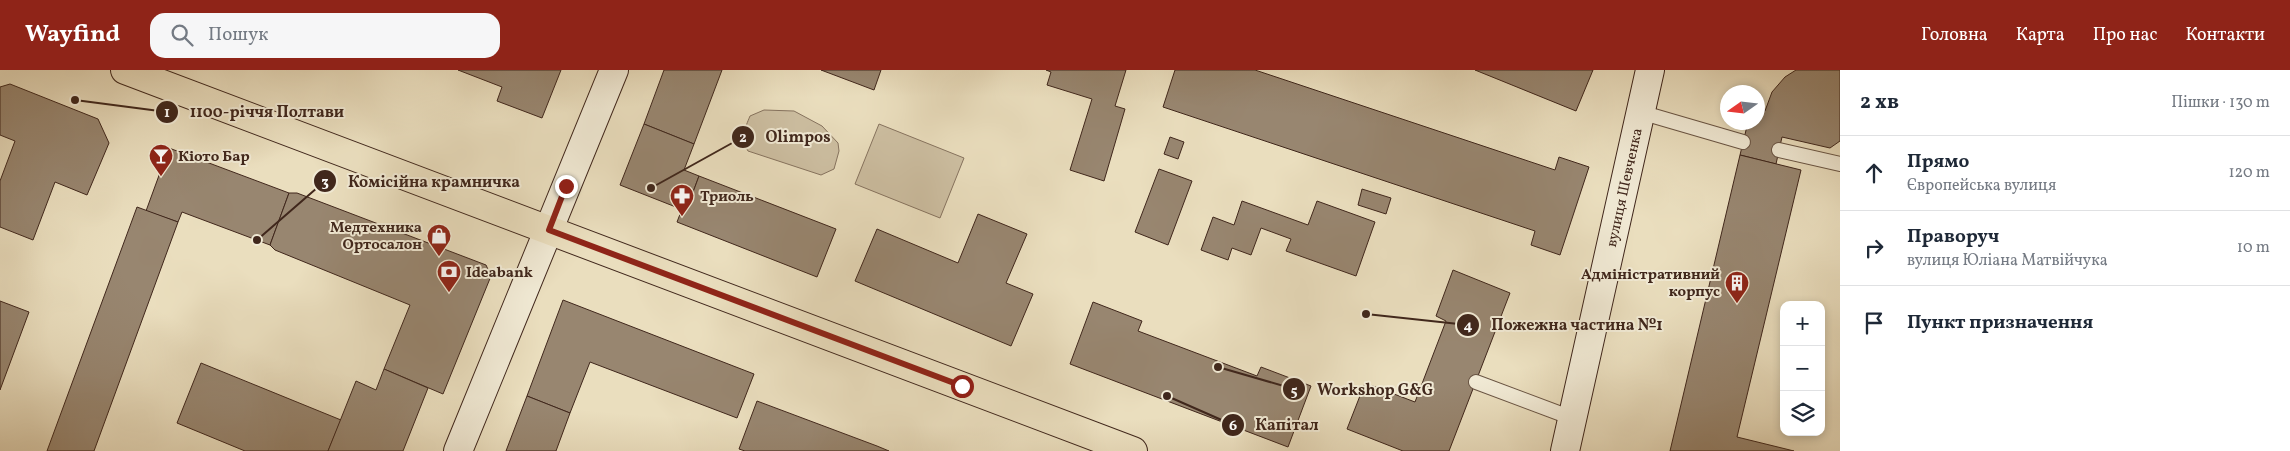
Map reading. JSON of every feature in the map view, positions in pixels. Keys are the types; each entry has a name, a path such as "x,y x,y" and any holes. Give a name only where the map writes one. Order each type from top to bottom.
{"main road":[{"path":"125,70 1133,451"}],"street":[{"path":"458,451 614,70"},
{"name":"вулиця Шевченка","path":"1565,451 1650,70"}],"lane":[{"path":"1640,112 1743,142"},
{"path":"1779,150 1840,164"},
{"path":"1476,382 1572,418"}],"shaded area":[{"path":"764,110 794,111 822,126 838,143 839,151 834,169 821,175 748,151 744,138 748,120 750,116"},
{"path":"879,124 964,158 940,218 855,184"}],"building":[{"path":"458,70 561,70 542,118 497,101 502,87"},
{"path":"664,70 722,70 694,144 644,124"},
{"path":"821,70 881,70 874,90"},
{"path":"1046,70 1126,70 1115,106 1125,109 1104,181 1070,170 1092,99 1047,85 1051,72"},
{"path":"1175,70 1255,70 1555,170 1559,157 1589,167 1560,255 1531,245 1535,231 1163,107"},
{"path":"1475,70 1593,70 1576,111"},
{"path":"1796,70 1840,70 1840,141 1830,148 1782,137 1776,164 1740,155 1746,130 1765,130 1765,111 1772,92 1785,77"},
{"path":"10,84 98,119 109,143 87,195 55,182 33,240 0,227 0,181 15,141 0,135 0,87"},
{"path":"644,124 694,144 684,170 699,176 686,211 620,185"},
{"path":"1170,137 1184,142 1178,159 1164,154"},
{"path":"169,148 289,193 270,245 182,212 178,222 146,211"},
{"name":"Адміністративний корпус","path":"1740,155 1801,170 1737,437 1794,451 1670,451"},
{"path":"1159,169 1192,181 1168,245 1135,232"},
{"path":"699,176 836,229 817,277 677,222 682,209 686,211"},
{"path":"1362,189 1391,198 1386,214 1358,205"},
{"path":"289,193 297,193 486,265 491,276 443,394 384,369 410,305 275,250 270,245"},
{"path":"1242,201 1308,225 1317,201 1375,222 1356,276 1286,251 1291,239 1261,228 1251,255 1232,248 1228,260 1201,250 1213,217 1234,225"},
{"path":"137,207 178,222 94,451 47,451"},
{"path":"978,214 1027,234 1006,283 1033,294 1011,346 855,281 877,229 958,263"},
{"path":"1453,270 1510,293 1449,451 1403,451 1347,429 1365,383 1415,402 1446,321 1436,316"},
{"path":"563,300 754,374 737,418 590,362 570,413 527,396"},
{"path":"0,301 29,312 0,390"},
{"path":"1093,302 1142,321 1138,331 1257,376 1261,367 1311,386 1288,447 1070,364"},
{"path":"201,363 341,420 328,451 245,451 177,423"},
{"path":"384,369 428,388 403,451 328,451 356,381 376,390"},
{"path":"527,396 570,413 556,451 506,451"},
{"path":"757,401 889,451 745,451 739,449"}],"place":[{"name":"1100-річчя Полтави","path":"75,100"},
{"name":"Кіото Бар","path":"161,177"},
{"name":"Olimpos","path":"651,188"},
{"name":"Триоль","path":"682,217"},
{"name":"Комісійна крамничка","path":"257,240"},
{"name":"Медтехника Ортосалон","path":"439,257"},
{"name":"Ideabank","path":"449,293"},
{"name":"Адміністративний корпус","path":"1737,304"},
{"name":"Пожежна частина №1","path":"1366,314"},
{"name":"Workshop G&G","path":"1218,367"},
{"name":"Капітал","path":"1167,396"}],"route":[{"path":"566,186 549,230 962,386"}]}
